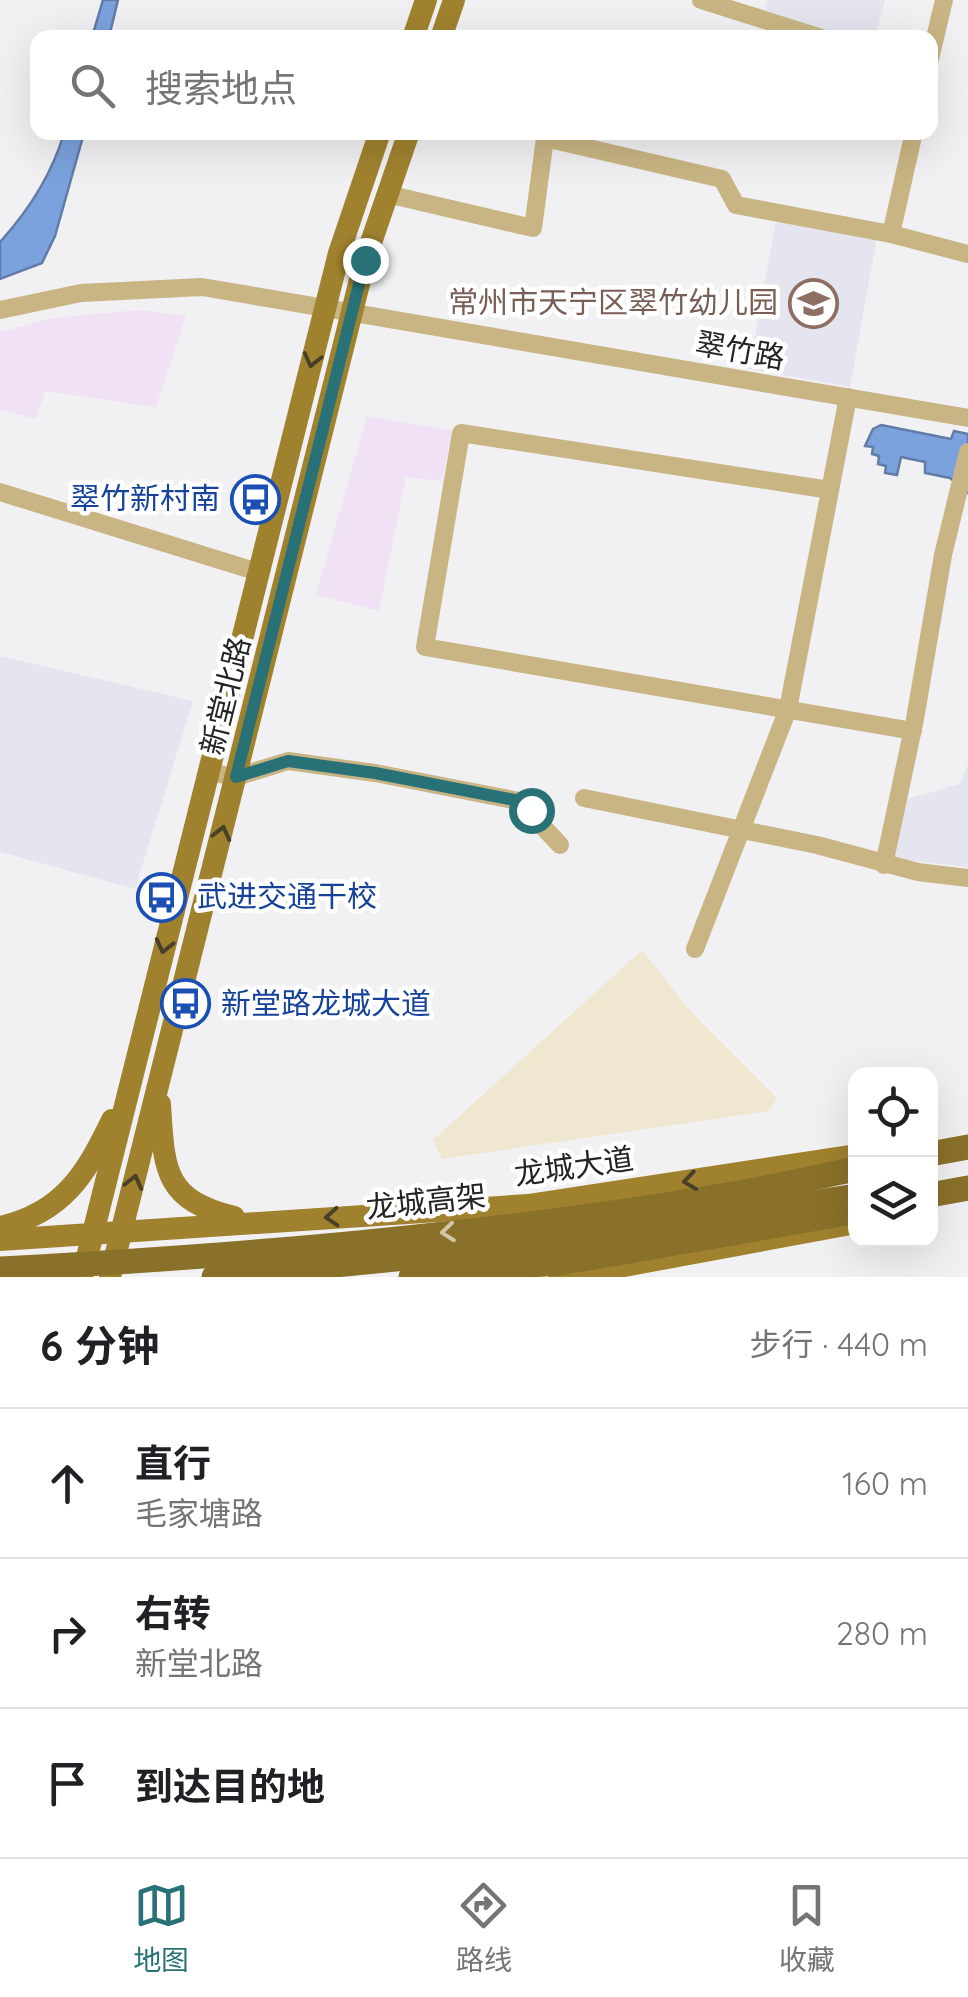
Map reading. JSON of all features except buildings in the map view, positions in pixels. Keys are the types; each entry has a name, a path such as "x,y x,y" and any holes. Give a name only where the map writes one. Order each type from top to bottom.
{"highway":[{"path":"938,1153 968,1147"},
{"name":"龙城高架","path":"0,1269 196,1256 555,1221 723,1196 848,1171"},
{"path":"938,1183 968,1180"},
{"path":"938,1193 968,1180"},
{"name":"龙城高架","path":"214,1277 558,1243 848,1199"},
{"path":"411,1277 560,1263 848,1212"}],"main road":[{"path":"416,30 426,0"},
{"path":"444,30 454,0"},
{"name":"新堂北路","path":"82,1277 339,253 377,140"},
{"name":"新堂北路","path":"110,1277 365,260 405,140"},
{"path":"0,1227 19,1223 58,1203 89,1167 132,1076"},
{"path":"159,1083 164,1157 178,1191 209,1211 257,1222"},
{"path":"938,1142 968,1137"},
{"name":"龙城大道","path":"0,1240 528,1205 848,1156"},
{"path":"938,1204 968,1197"},
{"path":"304,1277 556,1254 848,1200"},
{"path":"536,1277 612,1272 848,1224"},
{"path":"728,1225 809,1233"}],"street":[{"path":"701,0 797,30"},
{"path":"937,30 944,0"},
{"path":"388,194 533,228 545,140"},
{"path":"554,140 722,179 736,205 891,234 968,254"},
{"path":"891,234 912,140"},
{"name":"翠竹路","path":"0,310 80,293 202,287 968,418"},
{"path":"695,948 788,709 848,397"},
{"path":"830,490 461,433 425,647 912,731"},
{"path":"884,865 943,556 968,452"},
{"path":"0,492 258,572"},
{"path":"208,772 236,777 288,761 520,801 560,845"},
{"path":"584,798 816,844 884,865 968,878"}],"shaded area":[{"path":"767,0 885,0 877,30 825,30 764,10"},
{"name":"常州市天宁区翠竹幼儿园","path":"776,220 877,237 850,387 749,369"},
{"path":"139,310 186,316 156,407 45,391 36,419 0,409 0,332 53,318"},
{"path":"367,416 452,430 442,481 406,477 379,611 316,595"},
{"path":"0,656 193,701 135,889 0,852"},
{"path":"968,764 968,867 895,859 907,799 960,784"},
{"path":"642,950 691,1012 777,1098 769,1111 442,1159 433,1140"}],"water":[{"path":"103,0 118,0 111,30 94,30"},
{"path":"61,140 82,140 55,236 42,263 0,279 0,242 21,217 53,163"},
{"path":"881,425 951,439 954,431 968,434 968,493 950,478 925,473 925,462 901,457 897,475 885,473 886,466 878,464 879,456 872,454 873,447 865,446 873,429"}],"place":[{"name":"常州市天宁区翠竹幼儿园","path":"813,303"},
{"name":"翠竹新村南","path":"255,499"},
{"name":"武进交通干校","path":"162,897"},
{"name":"新堂路龙城大道","path":"186,1004"}],"route":[{"path":"365,260 236,777 288,761 520,801 531,810"}]}
